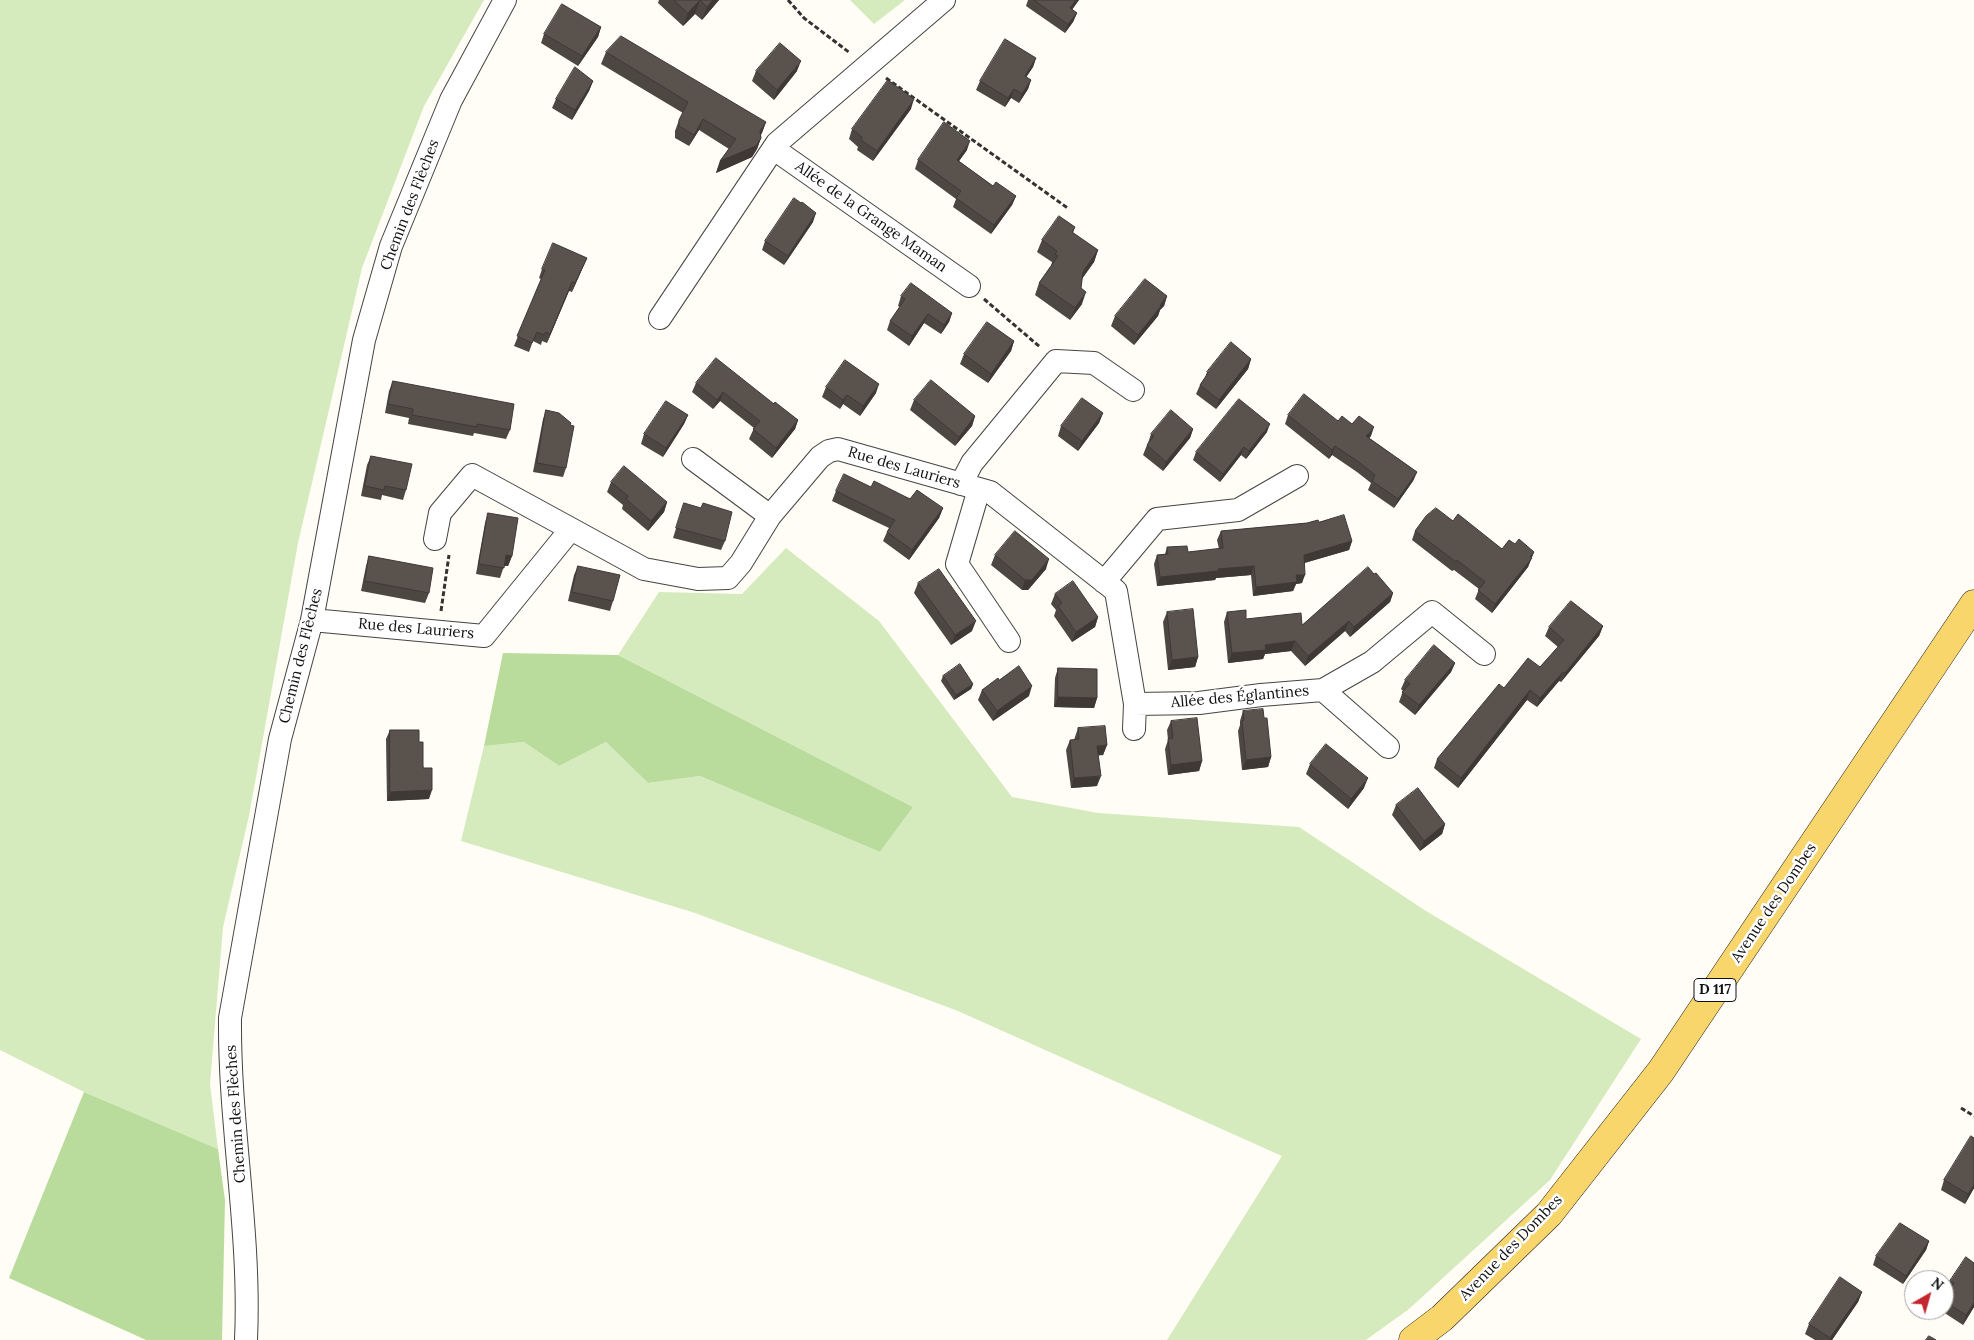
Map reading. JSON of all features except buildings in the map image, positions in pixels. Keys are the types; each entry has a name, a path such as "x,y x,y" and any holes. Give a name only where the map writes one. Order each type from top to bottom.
{"main road":[{"name":"Avenue des Dombes","path":"1414,1340 1442,1318 1549,1214 1661,1071 1974,604"}],"street":[{"name":"Chemin des Flèches","path":"246,1340 247,1271 230,1065 230,1018 280,739 312,620 364,340 391,246 451,100 505,0"},
{"path":"660,318 777,144 944,0"},
{"name":"Allée de la Grange Maman","path":"774,149 969,286"},
{"path":"1009,641 957,564 972,463 1056,362 1094,362 1133,390"},
{"name":"Rue des Lauriers","path":"312,620 484,636 572,530 644,569 698,579 728,578 741,563 770,516 820,457 838,449 990,492 1116,591 1135,704 1134,729"},
{"path":"693,459 770,516"},
{"path":"435,539 440,512 472,476 572,530"},
{"path":"1104,582 1157,519 1238,510 1297,476"},
{"name":"Allée des Églantines","path":"1135,704 1199,703 1323,690 1372,662 1432,612 1484,654"},
{"path":"1323,690 1388,747"}],"path":[{"path":"788,0 804,18 838,45 1069,209"},
{"path":"969,286 1056,362"},
{"path":"435,539 450,548 438,631"},
{"path":"1961,1108 1974,1116"}],"green space":[{"path":"0,0 484,0 424,106 362,268 298,543 249,816 223,927 210,1084 218,1149 84,1092 0,1050"},
{"path":"850,0 905,0 874,24"},
{"path":"786,548 879,621 1012,797 1098,813 1299,827 1426,911 1641,1039 1550,1180 1409,1309 1366,1340 1167,1340 1282,1156 958,1011 695,913 461,841 484,746 524,742 559,766 606,742 648,783 700,776 880,852 913,807 618,655 659,592 742,594"},
{"path":"503,653 618,655 913,807 880,852 700,776 648,783 606,742 559,766 524,742 484,746"},
{"path":"84,1092 218,1149 225,1200 222,1340 146,1340 9,1278"}]}
